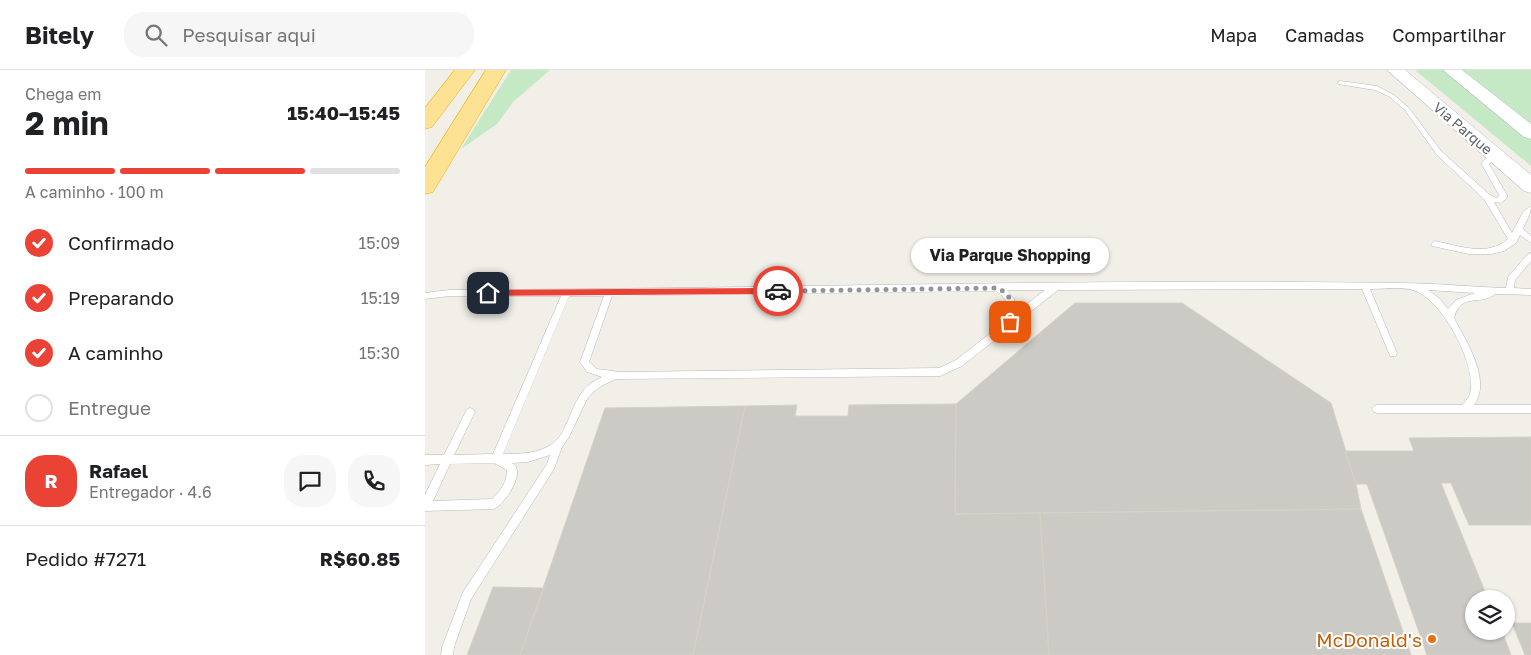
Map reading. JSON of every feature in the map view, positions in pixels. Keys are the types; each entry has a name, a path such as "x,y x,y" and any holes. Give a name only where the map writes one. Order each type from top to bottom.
{"highway":[{"path":"425,122 454,70"},
{"path":"425,122 465,70"},
{"path":"425,186 496,70"},
{"path":"425,169 466,118"}],"street":[{"name":"Via Parque","path":"1395,70 1531,186"},
{"path":"1451,70 1531,133"}],"lane":[{"path":"1340,83 1377,88 1392,96 1407,109 1439,153 1487,197 1513,241"},
{"path":"1487,197 1498,201 1503,198 1485,163 1495,155"},
{"path":"1435,244 1479,252 1501,250 1513,241 1523,217 1531,209"},
{"path":"1519,230 1531,240"},
{"path":"1509,292 1511,279 1531,256"},
{"path":"425,296 449,293 1365,286 1459,288 1496,293"},
{"path":"1365,286 1393,353"},
{"path":"1403,286 1431,295 1450,318 1474,370 1475,396 1469,406 1464,409"},
{"path":"609,293 584,362 590,370 597,373 620,376 930,373 950,369 959,363 1047,293 1059,287"},
{"path":"998,288 1007,293 1012,302 1010,322"},
{"path":"1450,318 1451,309 1455,303 1496,293 1531,292"},
{"path":"496,459 566,293"},
{"path":"447,655 448,647 467,596 551,466 558,445 584,395 592,386 620,376"},
{"path":"1377,409 1531,409"},
{"path":"469,412 425,506 495,504 504,495 513,479 512,468 496,459"},
{"path":"425,460 539,456 558,445"}],"green space":[{"path":"511,70 550,70 513,102 497,124 461,149"},
{"path":"1415,70 1531,70 1531,166"}],"building":[{"path":"1075,303 1182,303 1331,403 1356,484 1361,509 955,514 956,404"},
{"path":"956,404 955,514 1040,513 1049,655 693,655 745,406 797,405 795,416 848,416 849,405"},
{"path":"745,406 693,655 520,655 605,408"},
{"path":"1531,437 1531,525 1469,525 1451,483 1441,483 1484,590 1465,590 1465,640 1505,640 1511,655 1427,655 1367,484 1356,484 1345,451 1414,451 1409,438"},
{"path":"1361,509 1411,655 1049,655 1040,513"},
{"path":"493,587 544,588 520,655 467,655"},
{"path":"1515,623 1531,623 1531,655 1525,655 1515,630"}],"way so far":[{"path":"778,291 998,288 1007,293 1012,302 1010,322"}],"place":[{"name":"Via Parque Shopping","path":"1010,322"},
{"name":"McDonald's","path":"1432,639"}],"route":[{"path":"488,293 778,291"}]}
